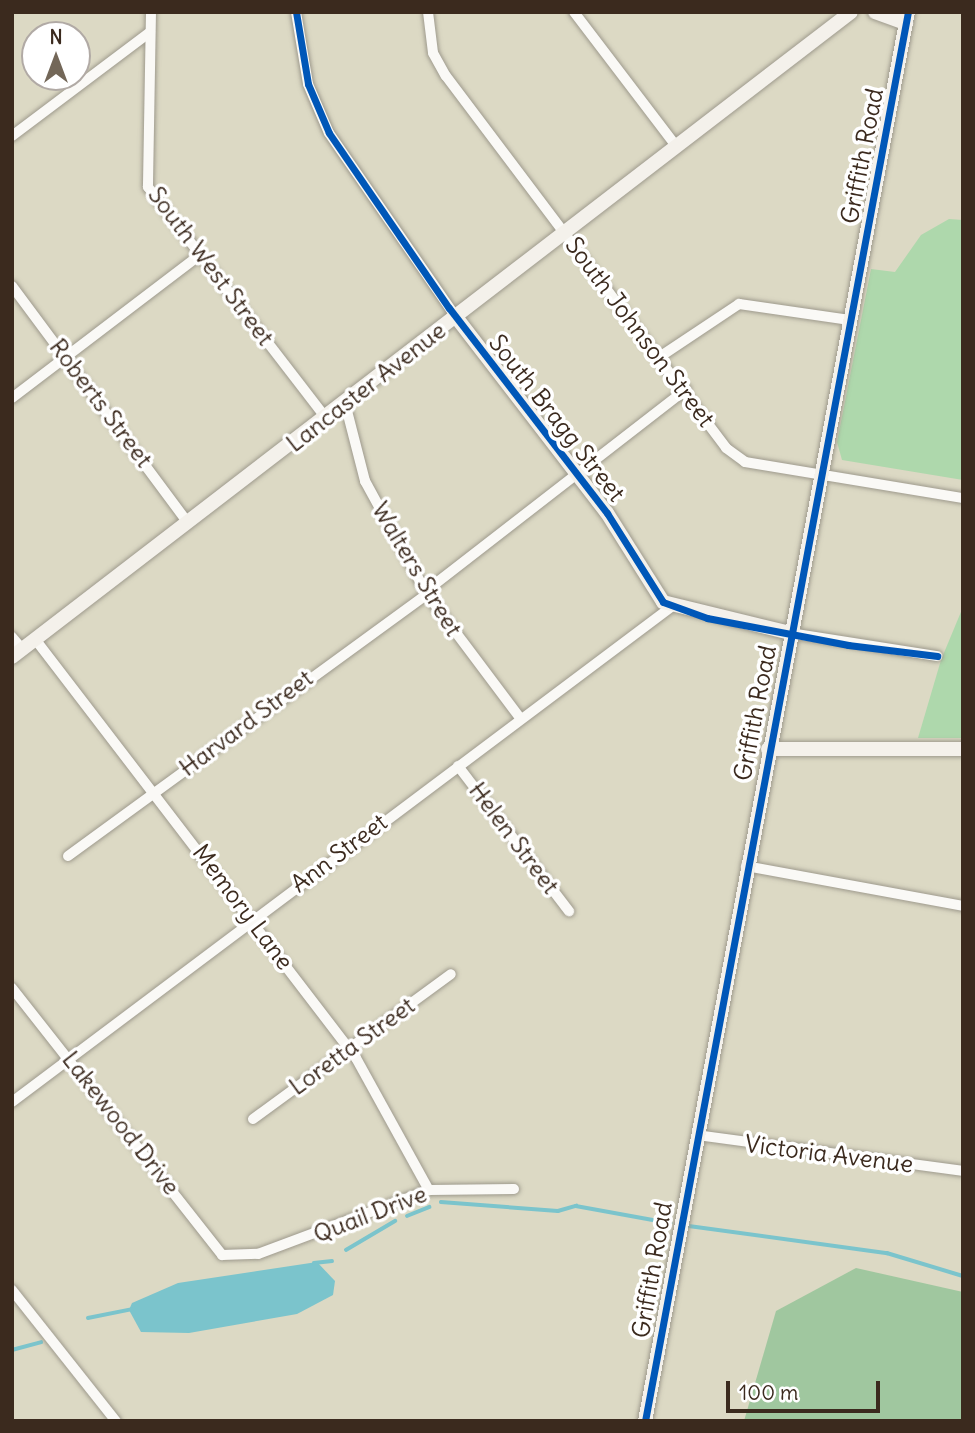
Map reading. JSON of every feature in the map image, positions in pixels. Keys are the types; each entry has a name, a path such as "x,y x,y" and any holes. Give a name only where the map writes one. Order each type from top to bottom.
{"street":[{"name":"South West Street","path":"151,12 148,187 326,418"},
{"name":"South Bragg Street","path":"296,12 308,84 329,133 456,317 578,475 670,608"},
{"name":"South Johnson Street","path":"428,12 433,53 446,76 735,456 819,475 963,498"},
{"path":"574,12 677,147"},
{"name":"Lancaster Avenue","path":"17,653 851,12"},
{"path":"875,12 907,18"},
{"name":"Griffith Road","path":"645,1421 819,475 907,18"},
{"path":"12,136 150,32"},
{"path":"12,398 200,255"},
{"name":"Roberts Street","path":"12,286 187,522"},
{"path":"661,356 739,304 850,320"},
{"name":"Harvard Street","path":"68,856 426,592 686,389"},
{"name":"Walters Street","path":"345,403 365,481 426,592 521,719"},
{"path":"670,608 790,633 937,656"},
{"name":"Ann Street","path":"12,1102 251,918 670,608"},
{"path":"12,637 17,653"},
{"name":"Memory Lane","path":"35,639 155,792 349,1049 429,1190"},
{"path":"768,749 963,749"},
{"name":"Helen Street","path":"458,766 569,911"},
{"path":"747,866 963,906"},
{"name":"Loretta Street","path":"253,1119 451,974"},
{"name":"Lakewood Drive","path":"12,988 71,1056 211,1246 229,1257"},
{"name":"Victoria Avenue","path":"696,1135 963,1171"},
{"name":"Quail Drive","path":"229,1257 316,1236 429,1190 514,1189"},
{"path":"12,1290 116,1421"}],"green space":[{"path":"949,219 963,220 963,480 842,460 837,442 871,269 895,272 921,235"},
{"path":"963,607 963,738 918,738 941,660"},
{"path":"856,1268 963,1292 963,1421 744,1421 776,1311"}],"water":[{"path":"317,1262 335,1281 333,1295 297,1314 189,1333 141,1332 129,1310 132,1303 178,1283"}],"waterway":[{"path":"441,1202 558,1211 576,1206 670,1223"},
{"path":"407,1216 429,1207"},
{"path":"346,1250 395,1221"},
{"path":"689,1226 887,1253 963,1276"},
{"path":"314,1263 332,1261"},
{"path":"88,1318 133,1309"},
{"path":"12,1350 41,1342"}],"cycle path":[{"path":"296,12 308,84 329,133 449,308 607,513 663,602 707,618 848,645 937,656"},
{"path":"645,1421 908,12"}]}
